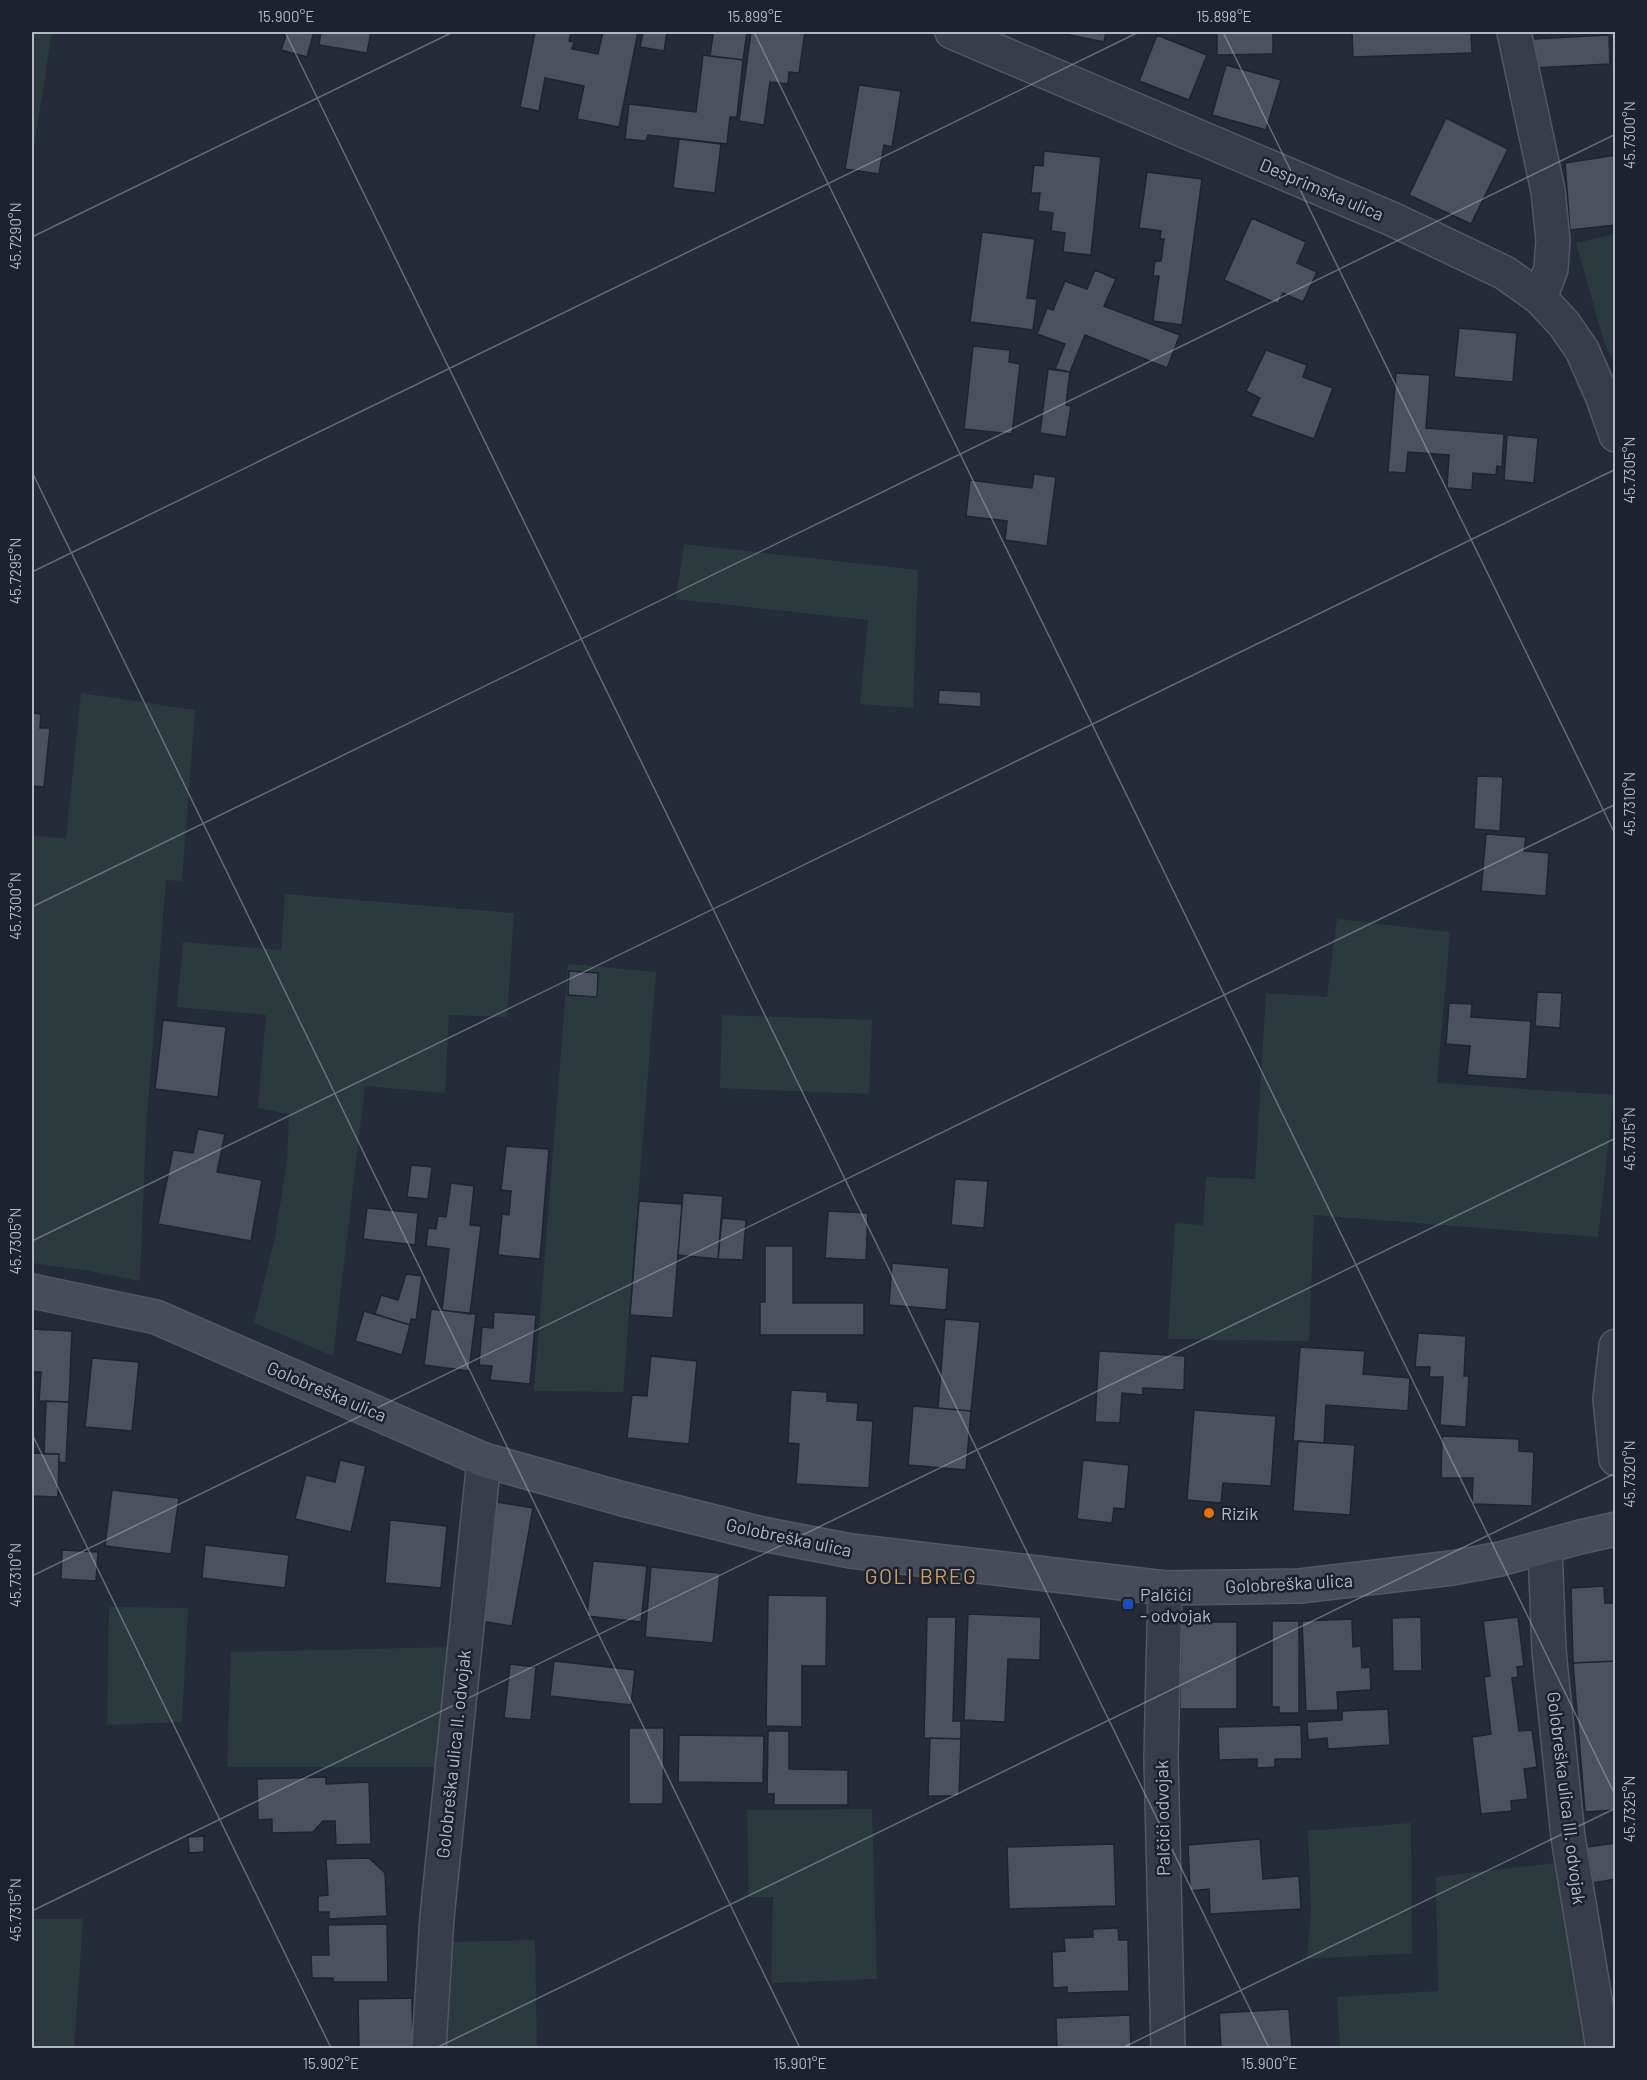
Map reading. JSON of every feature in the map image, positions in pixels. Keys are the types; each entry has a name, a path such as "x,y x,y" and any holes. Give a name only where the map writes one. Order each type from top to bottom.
{"street":[{"name":"Desprimska ulica","path":"952,32 1392,219 1505,273 1540,298 1564,324 1582,350 1616,435"},
{"path":"1515,32 1548,191 1553,240 1551,269 1540,298"},
{"name":"Golobreška ulica","path":"32,1291 156,1317 484,1460 623,1499 762,1534 851,1551 1165,1588 1300,1586 1401,1575 1491,1561 1616,1529"},
{"path":"1616,1346 1611,1399 1616,1459"},
{"name":"Golobreška ulica II. odvojak","path":"429,2049 436,1917 484,1460"},
{"name":"Golobreška ulica III. odvojak","path":"1545,1547 1549,1651 1568,1837 1597,2001 1603,2049"},
{"name":"Palčići odvojak","path":"1165,1588 1161,1757 1168,2049"}],"shaded area":[{"path":"32,32 52,32 32,159"},
{"path":"1616,234 1615,364 1604,342 1576,243"},
{"path":"684,544 918,570 913,708 860,704 868,620 676,599"},
{"path":"81,693 195,710 182,881 166,880 146,1129 140,1281 32,1263 32,835 66,839"},
{"path":"285,894 514,913 507,1017 449,1015 445,1093 365,1086 333,1356 254,1323 275,1237 287,1162 289,1114 258,1108 266,1015 177,1007 183,942 281,950"},
{"path":"1337,919 1450,932 1437,1083 1614,1095 1598,1237 1314,1215 1309,1341 1168,1339 1175,1223 1203,1225 1206,1177 1255,1179 1266,993 1327,997"},
{"path":"568,964 656,972 623,1392 534,1391"},
{"path":"722,1015 872,1020 869,1094 720,1088"},
{"path":"109,1607 188,1608 182,1722 107,1725"},
{"path":"453,1647 442,1767 227,1767 231,1652"},
{"path":"872,1809 877,1979 771,1983 773,1897 749,1897 747,1810"},
{"path":"1411,1823 1412,1953 1307,1959 1311,1912 1308,1831"},
{"path":"1563,1862 1594,2048 1340,2048 1337,1997 1438,1991 1436,1877"},
{"path":"32,1919 83,1919 74,2048 32,2048"},
{"path":"535,1940 537,2048 443,2048 449,1942"}],"building":[{"path":"273,32 314,32 307,57 281,50 286,35"},
{"path":"321,32 371,32 367,53 319,45"},
{"path":"535,32 571,32 569,41 574,42 572,49 598,54 603,32 638,32 619,127 577,119 584,86 545,78 539,111 520,107"},
{"path":"643,32 667,32 664,51 640,47"},
{"path":"698,32 747,32 743,60 710,56 713,35"},
{"path":"751,32 805,32 799,73 789,72 788,84 770,82 764,125 739,121"},
{"path":"1060,32 1106,32 1104,42"},
{"path":"1217,32 1273,32 1273,54 1217,55"},
{"path":"1352,32 1471,32 1472,53 1353,57"},
{"path":"1157,35 1207,55 1189,100 1139,81"},
{"path":"1609,35 1610,64 1533,68 1532,39"},
{"path":"703,55 743,60 737,117 730,117 727,144 648,135 646,141 625,139 629,104 696,112"},
{"path":"1226,65 1281,80 1266,130 1212,115"},
{"path":"859,85 901,91 892,147 884,145 879,174 845,169"},
{"path":"1446,118 1508,149 1471,224 1409,195"},
{"path":"679,139 721,144 715,193 673,188"},
{"path":"1044,151 1101,157 1091,255 1063,252 1065,233 1051,231 1053,213 1038,211 1040,193 1031,193 1034,165 1043,166"},
{"path":"1616,155 1616,225 1570,230 1565,163"},
{"path":"1147,172 1202,179 1182,325 1153,321 1159,276 1153,276 1155,261 1161,261 1164,239 1160,239 1161,231 1139,228"},
{"path":"1252,218 1306,242 1297,263 1317,272 1303,302 1283,293 1278,304 1224,280"},
{"path":"982,232 1035,239 1027,298 1037,299 1033,330 970,322"},
{"path":"1095,270 1116,279 1104,306 1180,335 1167,368 1085,335 1070,372 1055,369 1065,344 1037,334 1047,308 1053,310 1065,281 1087,289"},
{"path":"1459,328 1517,333 1513,382 1454,377"},
{"path":"973,346 1010,350 1009,362 1020,364 1012,434 964,429"},
{"path":"1266,350 1307,365 1303,377 1333,388 1314,439 1251,416 1260,398 1246,391"},
{"path":"1048,369 1070,372 1066,405 1071,406 1066,437 1040,433"},
{"path":"1396,373 1430,375 1426,428 1504,434 1502,467 1497,466 1496,475 1473,473 1472,490 1447,488 1449,455 1408,452 1406,473 1388,472"},
{"path":"1507,435 1538,438 1534,483 1504,480"},
{"path":"1034,474 1056,477 1047,546 1005,540 1007,521 966,516 970,480 1032,488"},
{"path":"939,690 981,692 981,707 938,704"},
{"path":"32,713 41,714 40,728 50,728 44,787 32,786"},
{"path":"1477,776 1503,777 1500,831 1474,829"},
{"path":"1486,834 1526,837 1524,851 1549,853 1546,896 1481,891"},
{"path":"569,971 598,973 597,997 568,995"},
{"path":"1537,992 1562,993 1560,1028 1535,1026"},
{"path":"1449,1003 1472,1004 1471,1017 1531,1021 1527,1079 1467,1075 1470,1046 1446,1044"},
{"path":"163,1020 226,1027 218,1097 155,1089"},
{"path":"198,1129 225,1134 217,1172 262,1180 251,1241 158,1224 173,1150 193,1153"},
{"path":"506,1146 549,1149 540,1259 498,1255 502,1214 509,1215 511,1191 501,1190"},
{"path":"411,1165 432,1167 428,1199 407,1197"},
{"path":"955,1179 988,1181 984,1228 951,1225"},
{"path":"451,1183 474,1186 470,1225 481,1226 470,1314 442,1310 449,1249 426,1246 428,1228 436,1229 438,1216 446,1217"},
{"path":"683,1193 723,1196 718,1259 678,1255"},
{"path":"639,1201 682,1204 673,1318 630,1315"},
{"path":"367,1208 418,1213 415,1245 363,1239"},
{"path":"828,1211 868,1213 866,1260 825,1258"},
{"path":"722,1218 746,1220 743,1260 718,1259"},
{"path":"765,1246 793,1246 793,1303 864,1303 864,1335 760,1335 760,1302 765,1302"},
{"path":"892,1263 949,1268 946,1310 889,1305"},
{"path":"406,1274 422,1276 416,1320 411,1319 410,1325 375,1314 381,1295 398,1300"},
{"path":"431,1309 476,1314 469,1371 424,1365"},
{"path":"364,1311 410,1325 402,1355 355,1341"},
{"path":"494,1312 536,1315 530,1384 490,1380 492,1366 479,1365 482,1327 493,1328"},
{"path":"945,1319 980,1322 971,1411 938,1408"},
{"path":"32,1329 72,1331 69,1402 39,1401 41,1372 32,1372"},
{"path":"1418,1333 1466,1336 1464,1376 1469,1376 1466,1427 1440,1425 1443,1377 1429,1377 1430,1367 1415,1367"},
{"path":"1300,1347 1365,1351 1363,1374 1410,1378 1408,1411 1326,1405 1324,1443 1293,1441"},
{"path":"1099,1351 1185,1356 1184,1390 1143,1388 1143,1395 1122,1393 1120,1423 1095,1422"},
{"path":"651,1356 697,1361 689,1444 627,1438 632,1395 647,1396"},
{"path":"92,1358 139,1362 132,1431 85,1427"},
{"path":"791,1390 827,1392 827,1401 858,1403 857,1420 873,1421 869,1488 796,1484 799,1444 788,1443"},
{"path":"46,1401 69,1402 66,1463 59,1462 59,1454 44,1454"},
{"path":"913,1406 971,1411 966,1470 908,1465"},
{"path":"1194,1410 1276,1416 1271,1486 1223,1483 1221,1503 1187,1500"},
{"path":"1442,1436 1519,1439 1519,1451 1534,1452 1532,1506 1472,1504 1473,1478 1441,1478"},
{"path":"1298,1441 1355,1445 1350,1515 1293,1511"},
{"path":"32,1453 59,1454 58,1497 32,1496"},
{"path":"340,1460 366,1466 351,1532 295,1519 306,1475 335,1482"},
{"path":"1083,1460 1129,1465 1125,1509 1114,1508 1112,1523 1077,1519"},
{"path":"112,1490 179,1498 171,1554 105,1546"},
{"path":"491,1501 533,1508 512,1626 480,1621 491,1558 481,1557"},
{"path":"390,1520 447,1526 441,1588 385,1583"},
{"path":"205,1545 289,1555 285,1588 202,1578"},
{"path":"62,1550 98,1552 96,1581 61,1579"},
{"path":"593,1561 647,1566 641,1622 587,1616"},
{"path":"651,1567 720,1573 713,1643 645,1637"},
{"path":"1604,1586 1605,1603 1616,1603 1616,1661 1573,1663 1571,1588"},
{"path":"768,1595 827,1596 826,1666 802,1666 802,1727 766,1726"},
{"path":"968,1614 1041,1617 1040,1660 1008,1659 1005,1722 964,1720"},
{"path":"927,1617 956,1617 953,1721 961,1721 961,1739 924,1738"},
{"path":"1421,1617 1422,1671 1393,1671 1392,1618"},
{"path":"1518,1617 1524,1666 1517,1667 1518,1677 1512,1678 1519,1731 1532,1730 1537,1767 1524,1769 1528,1799 1511,1801 1512,1811 1481,1814 1472,1737 1491,1734 1484,1677 1490,1676 1483,1621"},
{"path":"1352,1619 1353,1647 1361,1646 1362,1668 1370,1667 1371,1690 1337,1692 1338,1710 1306,1711 1302,1621"},
{"path":"1272,1621 1299,1621 1299,1713 1279,1713 1279,1707 1272,1707"},
{"path":"1181,1622 1237,1622 1237,1709 1180,1709"},
{"path":"554,1661 635,1670 631,1705 550,1696"},
{"path":"1615,1661 1616,1810 1585,1812 1573,1663"},
{"path":"510,1664 536,1667 531,1720 504,1718"},
{"path":"1388,1709 1390,1745 1328,1749 1327,1738 1308,1740 1307,1722 1342,1720 1342,1711"},
{"path":"1301,1725 1302,1759 1275,1759 1275,1767 1257,1768 1257,1759 1219,1760 1218,1727"},
{"path":"629,1728 664,1728 663,1804 629,1804"},
{"path":"768,1731 789,1731 789,1769 848,1770 848,1805 774,1805 774,1794 767,1794"},
{"path":"679,1735 764,1736 763,1783 678,1782"},
{"path":"930,1738 961,1739 959,1796 928,1796"},
{"path":"326,1777 326,1784 369,1782 371,1844 336,1845 335,1821 323,1821 313,1832 272,1833 272,1819 258,1820 257,1779"},
{"path":"204,1836 204,1852 189,1853 188,1837"},
{"path":"1260,1839 1263,1879 1299,1876 1301,1909 1210,1914 1209,1889 1190,1891 1188,1845"},
{"path":"1616,1843 1616,1879 1593,1883 1587,1847"},
{"path":"1114,1844 1116,1906 1009,1909 1007,1847"},
{"path":"369,1858 385,1873 387,1916 329,1919 329,1912 318,1912 318,1896 328,1895 326,1859"},
{"path":"387,1924 388,1982 333,1982 333,1978 312,1978 311,1955 329,1955 328,1925"},
{"path":"1118,1928 1119,1940 1128,1940 1129,1991 1067,1993 1067,1987 1053,1988 1052,1952 1065,1951 1064,1938 1093,1937 1093,1929"},
{"path":"412,1998 413,2048 359,2048 358,1999"},
{"path":"1289,2009 1292,2048 1221,2048 1219,2013"},
{"path":"1130,2015 1131,2048 1057,2048 1056,2018"}],"place":[{"name":"Rizik","path":"1209,1513"},
{"name":"Palčići - odvojak","path":"1128,1604"}],"district":[{"name":"GOLI BREG","path":"921,1575"}]}
